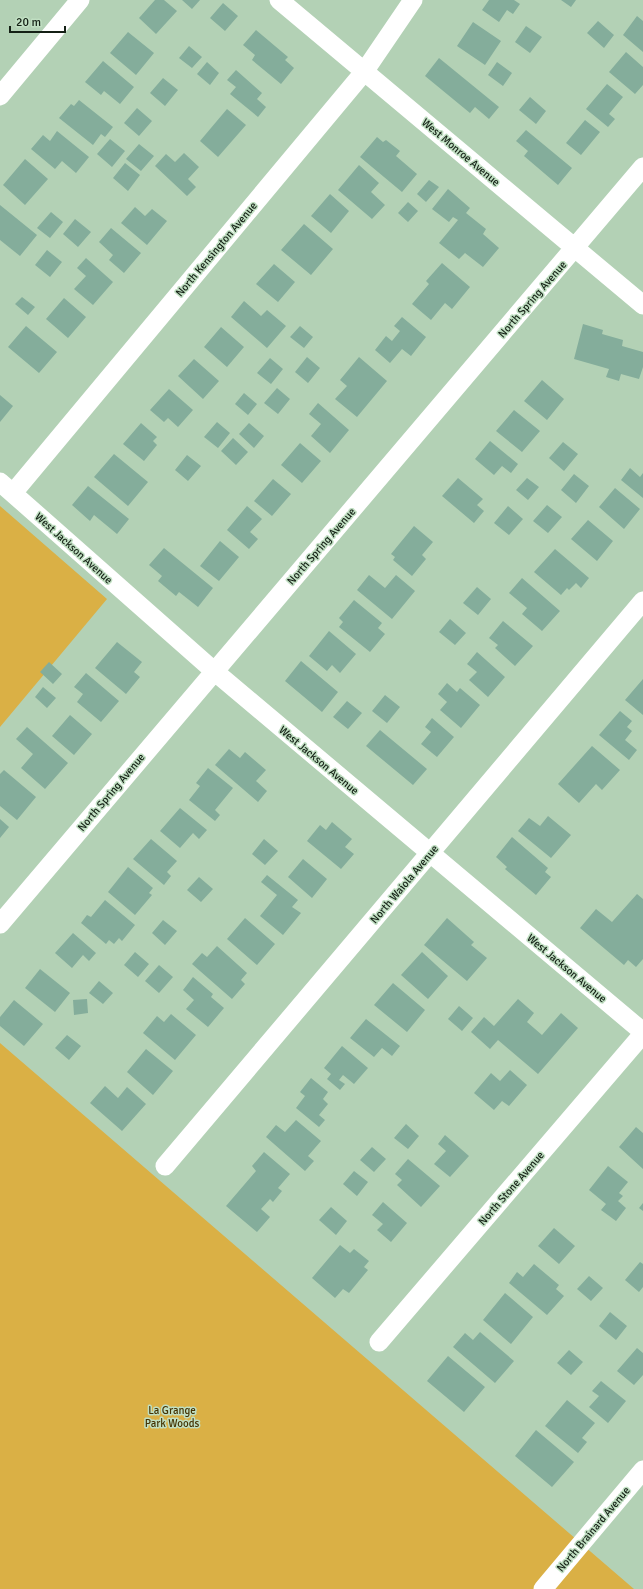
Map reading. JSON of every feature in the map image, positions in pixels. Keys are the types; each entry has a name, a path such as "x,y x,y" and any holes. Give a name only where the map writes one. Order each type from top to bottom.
{"street":[{"path":"0,96 80,0"},
{"name":"West Monroe Avenue","path":"279,0 643,305"},
{"name":"North Kensington Avenue","path":"7,488 364,72 413,0"},
{"name":"North Spring Avenue","path":"0,924 643,168"},
{"name":"West Jackson Avenue","path":"7,488 214,671 643,1033"},
{"name":"North Waiola Avenue","path":"165,1166 643,601"},
{"name":"North Stone Avenue","path":"379,1342 643,1033"},
{"name":"North Brainard Avenue","path":"543,1589 643,1470"}],"green space":[{"path":"0,506 107,599 0,727"},
{"name":"La Grange Park Woods","path":"0,1043 634,1589 0,1589"}],"building":[{"path":"155,0 164,0 177,11 156,34 139,18"},
{"path":"182,0 200,0 192,9"},
{"path":"489,0 514,0 520,4 513,14 507,10 499,22 482,10"},
{"path":"561,0 576,0 571,7"},
{"path":"223,3 238,16 225,31 210,18"},
{"path":"637,16 643,21 643,52 623,35"},
{"path":"598,21 614,35 604,48 587,33"},
{"path":"473,22 501,41 485,65 457,46"},
{"path":"526,26 542,37 530,53 515,42"},
{"path":"256,30 288,57 285,60 294,68 281,84 252,60 255,55 243,45"},
{"path":"128,32 154,53 136,75 110,53"},
{"path":"189,46 202,57 192,68 179,58"},
{"path":"626,52 643,67 643,85 635,94 609,72"},
{"path":"439,58 499,107 489,119 475,107 470,113 425,76"},
{"path":"103,61 134,87 120,104 104,91 101,95 85,82"},
{"path":"207,62 219,73 210,85 197,74"},
{"path":"497,62 512,73 503,86 488,75"},
{"path":"236,70 262,93 257,99 266,107 258,117 230,94 236,87 227,80"},
{"path":"163,78 178,90 165,106 150,93"},
{"path":"607,84 623,97 609,114 615,119 608,127 586,109"},
{"path":"530,97 546,111 536,124 519,110"},
{"path":"79,100 113,127 105,137 101,134 93,145 59,118 71,104 74,106"},
{"path":"137,108 152,121 139,136 124,123"},
{"path":"227,109 246,125 218,157 200,141"},
{"path":"585,120 600,132 581,155 566,143"},
{"path":"526,130 572,168 558,185 524,156 528,151 516,141"},
{"path":"57,131 89,157 76,173 62,161 55,169 31,149 43,135 50,141"},
{"path":"377,137 383,142 386,140 400,151 396,156 417,174 402,192 360,157"},
{"path":"110,139 125,151 112,167 97,154"},
{"path":"139,144 154,156 141,171 126,159"},
{"path":"184,153 199,167 188,179 196,187 187,196 155,166 166,154 175,162"},
{"path":"25,159 48,179 25,205 3,185"},
{"path":"125,163 140,175 128,191 113,178"},
{"path":"359,165 379,183 371,192 385,205 372,219 338,190"},
{"path":"429,180 439,187 426,202 417,194"},
{"path":"448,189 470,208 466,213 486,229 483,234 499,248 483,267 465,253 459,259 439,243 458,220 453,217 449,222 432,209"},
{"path":"330,194 349,211 331,233 311,216"},
{"path":"408,202 418,211 408,222 398,213"},
{"path":"0,205 37,235 20,256 0,240"},
{"path":"135,207 145,216 152,209 167,221 147,245 121,223"},
{"path":"51,212 63,222 50,238 37,228"},
{"path":"75,219 91,232 78,247 63,234"},
{"path":"304,224 333,249 311,275 281,250"},
{"path":"111,228 141,253 124,273 109,260 113,255 99,242"},
{"path":"47,250 62,262 50,277 35,265"},
{"path":"86,258 113,282 93,305 74,289 86,276 77,268"},
{"path":"442,263 470,287 452,309 445,303 431,320 412,304 429,284 426,281"},
{"path":"274,264 295,282 278,302 256,284"},
{"path":"22,297 35,307 28,315 15,304"},
{"path":"64,298 86,317 68,338 46,319"},
{"path":"244,301 261,316 267,310 286,326 267,348 231,317"},
{"path":"402,317 426,337 411,356 402,349 390,363 375,350 386,336 392,341 400,331 394,326"},
{"path":"583,324 603,330 602,334 623,340 622,346 643,352 643,367 639,379 621,374 619,381 606,377 609,369 574,359"},
{"path":"26,326 57,352 39,373 8,347"},
{"path":"300,326 313,337 304,348 290,337"},
{"path":"221,327 244,347 227,367 204,347"},
{"path":"307,357 320,368 308,383 295,372"},
{"path":"359,357 387,381 357,417 335,399 347,386 340,380"},
{"path":"270,358 283,369 271,384 257,373"},
{"path":"194,359 219,381 203,399 178,376"},
{"path":"542,380 564,399 547,420 524,401"},
{"path":"277,388 290,399 278,414 264,403"},
{"path":"169,389 193,410 178,427 168,418 164,422 150,410"},
{"path":"244,393 257,404 248,415 235,404"},
{"path":"0,395 13,406 0,422"},
{"path":"318,403 349,430 330,453 311,436 321,424 309,414"},
{"path":"514,410 540,431 522,452 496,431"},
{"path":"217,422 230,433 218,448 204,437"},
{"path":"141,423 157,437 153,441 157,445 144,461 123,444"},
{"path":"249,423 264,436 254,448 239,434"},
{"path":"233,438 248,452 236,465 221,451"},
{"path":"490,441 518,464 511,473 502,466 494,475 475,459"},
{"path":"563,442 578,454 564,471 549,458"},
{"path":"300,443 321,461 302,483 281,465"},
{"path":"114,454 148,482 128,506 94,477"},
{"path":"187,455 201,466 188,481 175,470"},
{"path":"630,468 640,477 643,473 643,498 621,480"},
{"path":"574,474 589,486 576,503 561,490"},
{"path":"458,478 483,499 477,505 484,511 474,523 442,496"},
{"path":"527,478 539,487 528,500 516,490"},
{"path":"273,479 291,494 272,516 254,501"},
{"path":"88,486 129,519 117,534 94,515 90,521 72,505"},
{"path":"615,488 640,509 624,529 599,507"},
{"path":"547,505 562,517 548,533 533,521"},
{"path":"247,506 262,519 250,532 258,539 249,549 227,530"},
{"path":"508,506 523,519 509,535 494,523"},
{"path":"588,520 613,541 597,561 571,539"},
{"path":"414,526 433,542 422,555 426,559 412,576 393,560 395,557 391,554"},
{"path":"220,541 239,557 219,581 200,566"},
{"path":"164,548 213,588 198,607 179,592 176,596 158,581 162,576 149,565"},
{"path":"555,549 589,578 581,588 576,583 569,590 567,588 561,595 534,572"},
{"path":"369,575 385,588 396,575 415,591 392,619 357,590"},
{"path":"522,578 560,611 542,631 522,614 527,608 509,593"},
{"path":"477,587 491,599 478,615 463,603"},
{"path":"354,600 382,623 378,628 385,634 370,652 339,627 343,622 339,618"},
{"path":"450,619 466,633 455,645 439,632"},
{"path":"503,621 533,646 515,666 495,648 498,645 489,638"},
{"path":"329,631 356,654 340,673 332,665 327,671 309,656"},
{"path":"117,642 142,662 134,672 140,677 126,694 95,668"},
{"path":"477,652 505,677 488,697 469,680 477,672 467,664"},
{"path":"301,661 338,692 322,712 285,681"},
{"path":"49,662 62,674 53,684 40,672"},
{"path":"86,673 119,701 101,722 77,702 83,694 74,687"},
{"path":"643,679 643,715 625,700"},
{"path":"447,683 457,692 460,688 480,705 461,728 440,710 447,702 438,694"},
{"path":"43,687 56,698 47,708 35,697"},
{"path":"385,695 400,707 387,723 372,711"},
{"path":"347,701 362,713 348,729 333,717"},
{"path":"620,711 632,721 627,727 632,731 625,740 637,750 629,760 599,735"},
{"path":"70,715 92,734 74,755 52,736"},
{"path":"432,718 454,737 437,757 421,744 431,732 425,727"},
{"path":"27,727 68,763 45,789 21,768 33,754 16,739"},
{"path":"380,730 427,769 413,785 366,746"},
{"path":"592,746 620,770 602,790 596,784 579,803 558,784"},
{"path":"229,749 240,758 245,752 266,770 256,781 267,791 258,802 215,765"},
{"path":"208,768 233,788 215,810 220,815 215,821 189,800 200,786 196,783"},
{"path":"4,770 36,797 17,820 0,806 0,774"},
{"path":"180,808 207,830 199,839 193,833 180,848 160,831"},
{"path":"548,816 571,835 551,858 518,831 529,818 540,826"},
{"path":"0,819 9,827 0,838"},
{"path":"332,822 352,839 345,847 354,854 341,869 307,841 320,825 326,830"},
{"path":"512,837 548,868 545,872 551,877 536,895 505,869 507,867 496,857"},
{"path":"151,839 177,861 167,872 171,876 164,885 133,859"},
{"path":"264,839 278,851 265,865 252,854"},
{"path":"303,859 327,879 312,898 288,877"},
{"path":"128,867 153,888 149,893 152,895 135,915 108,892"},
{"path":"267,875 298,900 292,907 301,913 283,935 260,916 277,895 261,882"},
{"path":"199,877 213,889 201,902 187,890"},
{"path":"637,894 643,899 643,959 636,967 628,960 624,965 580,928 596,909 612,922"},
{"path":"105,900 135,925 122,941 119,938 114,944 109,940 106,944 81,923 87,915 91,917"},
{"path":"245,918 275,944 257,965 227,939"},
{"path":"447,918 474,942 471,945 487,958 467,981 424,945"},
{"path":"163,920 177,931 165,945 152,933"},
{"path":"73,933 96,953 89,961 83,955 72,968 55,953"},
{"path":"217,946 247,973 241,980 245,984 232,999 192,964 202,953 207,957"},
{"path":"135,952 149,964 138,977 124,965"},
{"path":"422,952 448,976 428,999 401,975"},
{"path":"159,965 173,977 159,993 145,981"},
{"path":"40,969 70,993 55,1012 25,988"},
{"path":"193,977 213,994 211,997 224,1008 208,1027 186,1009 194,1000 183,990"},
{"path":"99,981 113,993 103,1004 89,993"},
{"path":"393,983 425,1010 407,1032 374,1005"},
{"path":"87,999 88,1013 74,1015 73,1000"},
{"path":"518,999 534,1013 527,1022 542,1035 561,1013 578,1028 538,1074 498,1040 490,1049 471,1032 484,1017 494,1026"},
{"path":"14,1000 43,1024 24,1046 0,1026 0,1017"},
{"path":"459,1006 473,1018 462,1031 448,1019"},
{"path":"171,1014 196,1035 175,1060 143,1033 157,1016 164,1022"},
{"path":"366,1019 400,1046 392,1056 382,1048 374,1057 350,1038"},
{"path":"67,1035 81,1046 69,1060 55,1048"},
{"path":"342,1046 368,1068 354,1084 343,1075 339,1080 345,1084 340,1090 327,1079 331,1074 324,1068"},
{"path":"146,1049 173,1071 153,1095 127,1072"},
{"path":"510,1070 527,1085 509,1106 502,1101 494,1110 474,1093 491,1073 500,1081"},
{"path":"311,1078 328,1092 323,1099 328,1104 319,1115 325,1120 319,1127 296,1108 305,1096 300,1092"},
{"path":"105,1086 118,1098 127,1087 146,1104 122,1131 90,1103"},
{"path":"296,1120 321,1141 308,1156 314,1161 305,1171 266,1137 276,1125 285,1132"},
{"path":"406,1124 419,1136 408,1149 394,1138"},
{"path":"636,1127 643,1133 643,1169 619,1147"},
{"path":"445,1135 469,1156 450,1177 434,1164 446,1151 438,1144"},
{"path":"372,1147 386,1159 374,1172 360,1160"},
{"path":"264,1152 290,1174 278,1188 282,1191 273,1202 270,1199 261,1209 270,1217 257,1232 226,1206 256,1171 252,1166"},
{"path":"408,1159 440,1186 421,1207 397,1185 402,1180 395,1174"},
{"path":"608,1166 628,1182 619,1193 623,1196 618,1201 626,1208 616,1221 601,1210 606,1204 589,1190"},
{"path":"354,1171 368,1182 357,1196 343,1184"},
{"path":"383,1202 407,1223 391,1242 377,1230 383,1224 372,1215"},
{"path":"643,1203 643,1211 639,1208"},
{"path":"331,1207 347,1221 336,1235 319,1220"},
{"path":"554,1228 575,1246 559,1264 538,1246"},
{"path":"340,1245 350,1253 354,1249 369,1261 364,1267 368,1270 349,1293 343,1289 335,1298 312,1278"},
{"path":"640,1262 643,1264 643,1287 639,1292 625,1280"},
{"path":"534,1264 559,1285 556,1289 564,1296 547,1315 509,1283 517,1272 523,1277"},
{"path":"589,1276 603,1288 591,1301 577,1289"},
{"path":"505,1293 533,1317 511,1344 483,1320"},
{"path":"610,1312 627,1326 616,1340 599,1326"},
{"path":"480,1332 514,1361 495,1383 453,1347 465,1333 473,1340"},
{"path":"637,1348 643,1353 643,1375 634,1385 617,1371"},
{"path":"569,1350 583,1362 571,1375 557,1363"},
{"path":"448,1356 485,1387 464,1412 427,1381"},
{"path":"601,1381 626,1401 608,1423 589,1407 599,1396 592,1391"},
{"path":"567,1400 595,1423 582,1438 587,1442 578,1453 545,1426"},
{"path":"536,1430 574,1462 552,1487 515,1456"}]}
